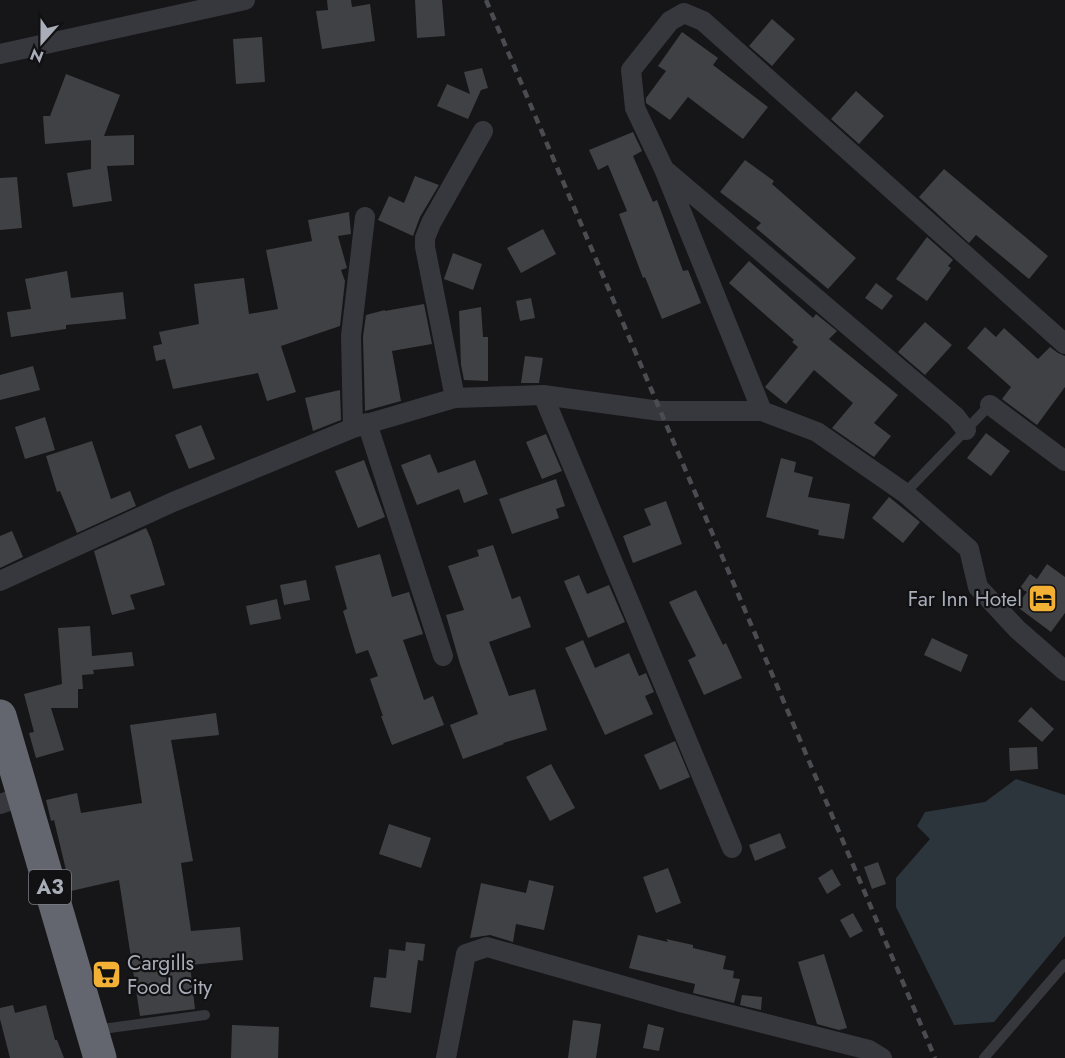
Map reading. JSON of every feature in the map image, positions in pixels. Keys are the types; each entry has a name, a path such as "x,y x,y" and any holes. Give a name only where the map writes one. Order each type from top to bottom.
{"highway":[{"name":"A3","path":"0,716 11,800 96,1044"}],"street":[{"path":"0,54 245,0"},
{"path":"762,411 664,169 635,108 632,70 670,21 684,13 703,21 1065,345"},
{"path":"455,398 425,238 431,223 483,131"},
{"path":"664,169 956,417 966,430"},
{"path":"365,217 351,336 360,425 443,656"},
{"path":"543,395 732,848"},
{"path":"0,581 173,502 360,425 455,398 543,395 660,411 762,411 817,432 905,493 969,549 978,587 1017,629 1065,671"},
{"path":"990,405 1065,461"},
{"path":"446,1058 466,954 487,947 680,1002 869,1050 882,1058"}],"lane":[{"path":"905,493 990,405"},
{"path":"984,1058 1065,964"},
{"path":"96,1044 205,1016"}],"shaded area":[{"path":"1016,779 1065,795 1065,936 994,1022 954,1025 896,907 896,878 930,839 917,826 925,812 985,802"}],"building":[{"path":"327,0 351,0 352,7 370,4 375,41 322,49 316,11 328,10"},
{"path":"415,0 442,0 445,36 417,38"},
{"path":"772,19 795,39 772,66 749,46"},
{"path":"682,32 718,58 713,65 768,107 743,139 688,97 670,120 646,103 646,98 666,71 658,66"},
{"path":"262,37 265,82 236,84 233,39"},
{"path":"482,68 488,88 481,90 468,119 437,106 447,84 470,94 464,72"},
{"path":"66,74 120,95 104,136 134,135 134,165 107,166 112,201 73,207 67,173 91,169 91,140 45,144 43,116 50,116"},
{"path":"856,91 884,116 859,144 831,119"},
{"path":"633,132 642,151 633,156 653,202 657,200 683,271 688,270 701,303 662,319 645,277 643,278 619,214 627,211 608,165 598,170 589,150"},
{"path":"745,160 774,181 772,184 856,258 828,289 756,228 761,223 720,192"},
{"path":"944,169 1048,256 1029,279 976,235 969,243 919,197"},
{"path":"415,176 439,185 420,217 413,236 378,220 389,196 404,203"},
{"path":"17,177 22,228 0,230 0,178"},
{"path":"349,212 351,234 338,236 347,268 341,270 345,281 340,326 281,346 296,392 267,401 258,373 173,389 165,359 156,361 153,346 162,344 159,332 199,324 194,284 244,278 249,314 278,309 266,250 312,241 308,220"},
{"path":"543,229 556,254 521,273 507,248"},
{"path":"927,237 953,260 948,266 951,268 927,301 896,279"},
{"path":"453,253 482,264 473,290 444,279"},
{"path":"749,261 813,318 816,314 837,331 829,339 898,395 874,423 891,436 874,457 832,428 853,403 814,370 786,404 765,387 798,347 792,342 794,340 729,283"},
{"path":"67,271 71,298 123,292 126,319 66,325 66,329 11,337 7,312 31,309 25,279"},
{"path":"876,283 893,296 882,310 865,298"},
{"path":"531,298 535,318 520,321 516,301"},
{"path":"424,304 432,344 392,351 401,401 365,411 363,337 366,315"},
{"path":"481,307 483,337 488,337 488,381 464,380 461,365 459,311"},
{"path":"925,322 952,345 925,375 898,352"},
{"path":"985,327 996,337 1004,328 1038,359 1050,347 1065,356 1065,387 1037,425 1002,399 1011,387 967,348"},
{"path":"525,356 543,358 539,383 521,383"},
{"path":"33,366 40,390 0,400 0,375"},
{"path":"340,390 341,420 313,431 305,398"},
{"path":"45,417 55,450 25,459 15,427"},
{"path":"201,425 215,459 189,469 175,435"},
{"path":"986,433 1010,451 991,476 967,458"},
{"path":"546,434 562,471 542,479 526,442"},
{"path":"92,441 111,499 130,491 136,506 77,533 60,491 57,492 46,456"},
{"path":"430,454 438,473 475,460 488,494 464,503 459,489 417,505 401,465"},
{"path":"781,458 796,462 794,472 813,477 808,497 850,504 844,539 818,535 819,530 766,517"},
{"path":"364,460 385,517 358,528 335,471"},
{"path":"556,479 565,506 556,509 559,518 512,534 499,499"},
{"path":"889,497 920,522 903,543 872,518"},
{"path":"666,501 682,544 633,563 623,536 651,525 644,509"},
{"path":"146,528 165,585 130,595 135,609 112,615 94,551"},
{"path":"12,531 23,557 0,568 0,536"},
{"path":"493,545 512,599 520,596 531,627 489,642 509,696 535,689 547,730 503,743 463,759 450,725 478,714 446,615 464,610 448,566 479,556 477,550"},
{"path":"380,554 392,597 409,592 423,634 403,640 424,700 433,696 444,725 392,745 370,679 378,676 368,650 356,654 343,611 347,609 335,566"},
{"name":"Far Inn Hotel","path":"1047,564 1065,577 1065,613 1051,632 1016,606 1027,592 1020,588 1030,574 1037,579"},
{"path":"579,575 587,594 609,585 625,622 588,638 564,581"},
{"path":"306,580 310,600 284,605 280,585"},
{"path":"696,590 723,645 726,643 742,678 704,695 688,660 696,656 669,602"},
{"path":"277,599 281,619 250,625 246,606"},
{"path":"90,626 92,656 132,652 134,666 93,670 94,674 82,675 83,689 78,689 78,708 51,708 64,750 36,758 29,733 34,732 24,694 62,684 58,628"},
{"path":"932,638 968,655 961,672 924,655"},
{"path":"583,640 595,668 629,653 639,676 646,673 654,692 645,696 653,714 605,735 565,648"},
{"path":"1031,707 1054,729 1042,742 1018,721"},
{"path":"216,713 219,735 171,740 193,861 181,863 191,931 240,927 243,960 190,965 195,1009 140,1016 119,880 71,891 54,820 51,821 46,800 77,793 81,813 142,803 130,725"},
{"path":"675,741 690,777 660,790 644,755"},
{"path":"1037,747 1038,769 1010,771 1009,748"},
{"path":"551,764 575,808 550,821 526,777"},
{"path":"389,824 431,838 421,868 379,854"},
{"path":"780,833 786,848 755,861 749,845"},
{"path":"878,862 886,884 872,889 864,867"},
{"path":"668,868 681,903 656,913 643,877"},
{"path":"832,869 841,885 827,894 818,878"},
{"path":"529,880 554,886 544,930 516,924 513,942 490,935 470,938 481,883 526,893"},
{"path":"853,913 863,931 850,938 840,920"},
{"path":"638,935 693,945 693,948 726,956 723,969 734,971 733,978 740,979 734,1003 693,993 695,984 629,968"},
{"path":"406,942 425,944 423,961 418,960 411,1013 370,1007 374,977 386,978 389,949 405,951"},
{"path":"824,954 847,1028 839,1030 817,1024 798,962"},
{"path":"742,995 762,997 761,1010 740,1005"},
{"path":"13,1005 15,1013 46,1005 55,1040 64,1058 10,1058 0,1019 0,1008"},
{"path":"573,1020 601,1024 596,1058 568,1058"},
{"path":"648,1024 664,1028 659,1051 643,1048"},
{"path":"232,1025 279,1027 278,1058 231,1058"}],"railway":[{"path":"486,0 935,1058"}],"place":[{"name":"Far Inn Hotel","path":"1043,599"},
{"name":"Cargills Food City","path":"106,975"}]}
